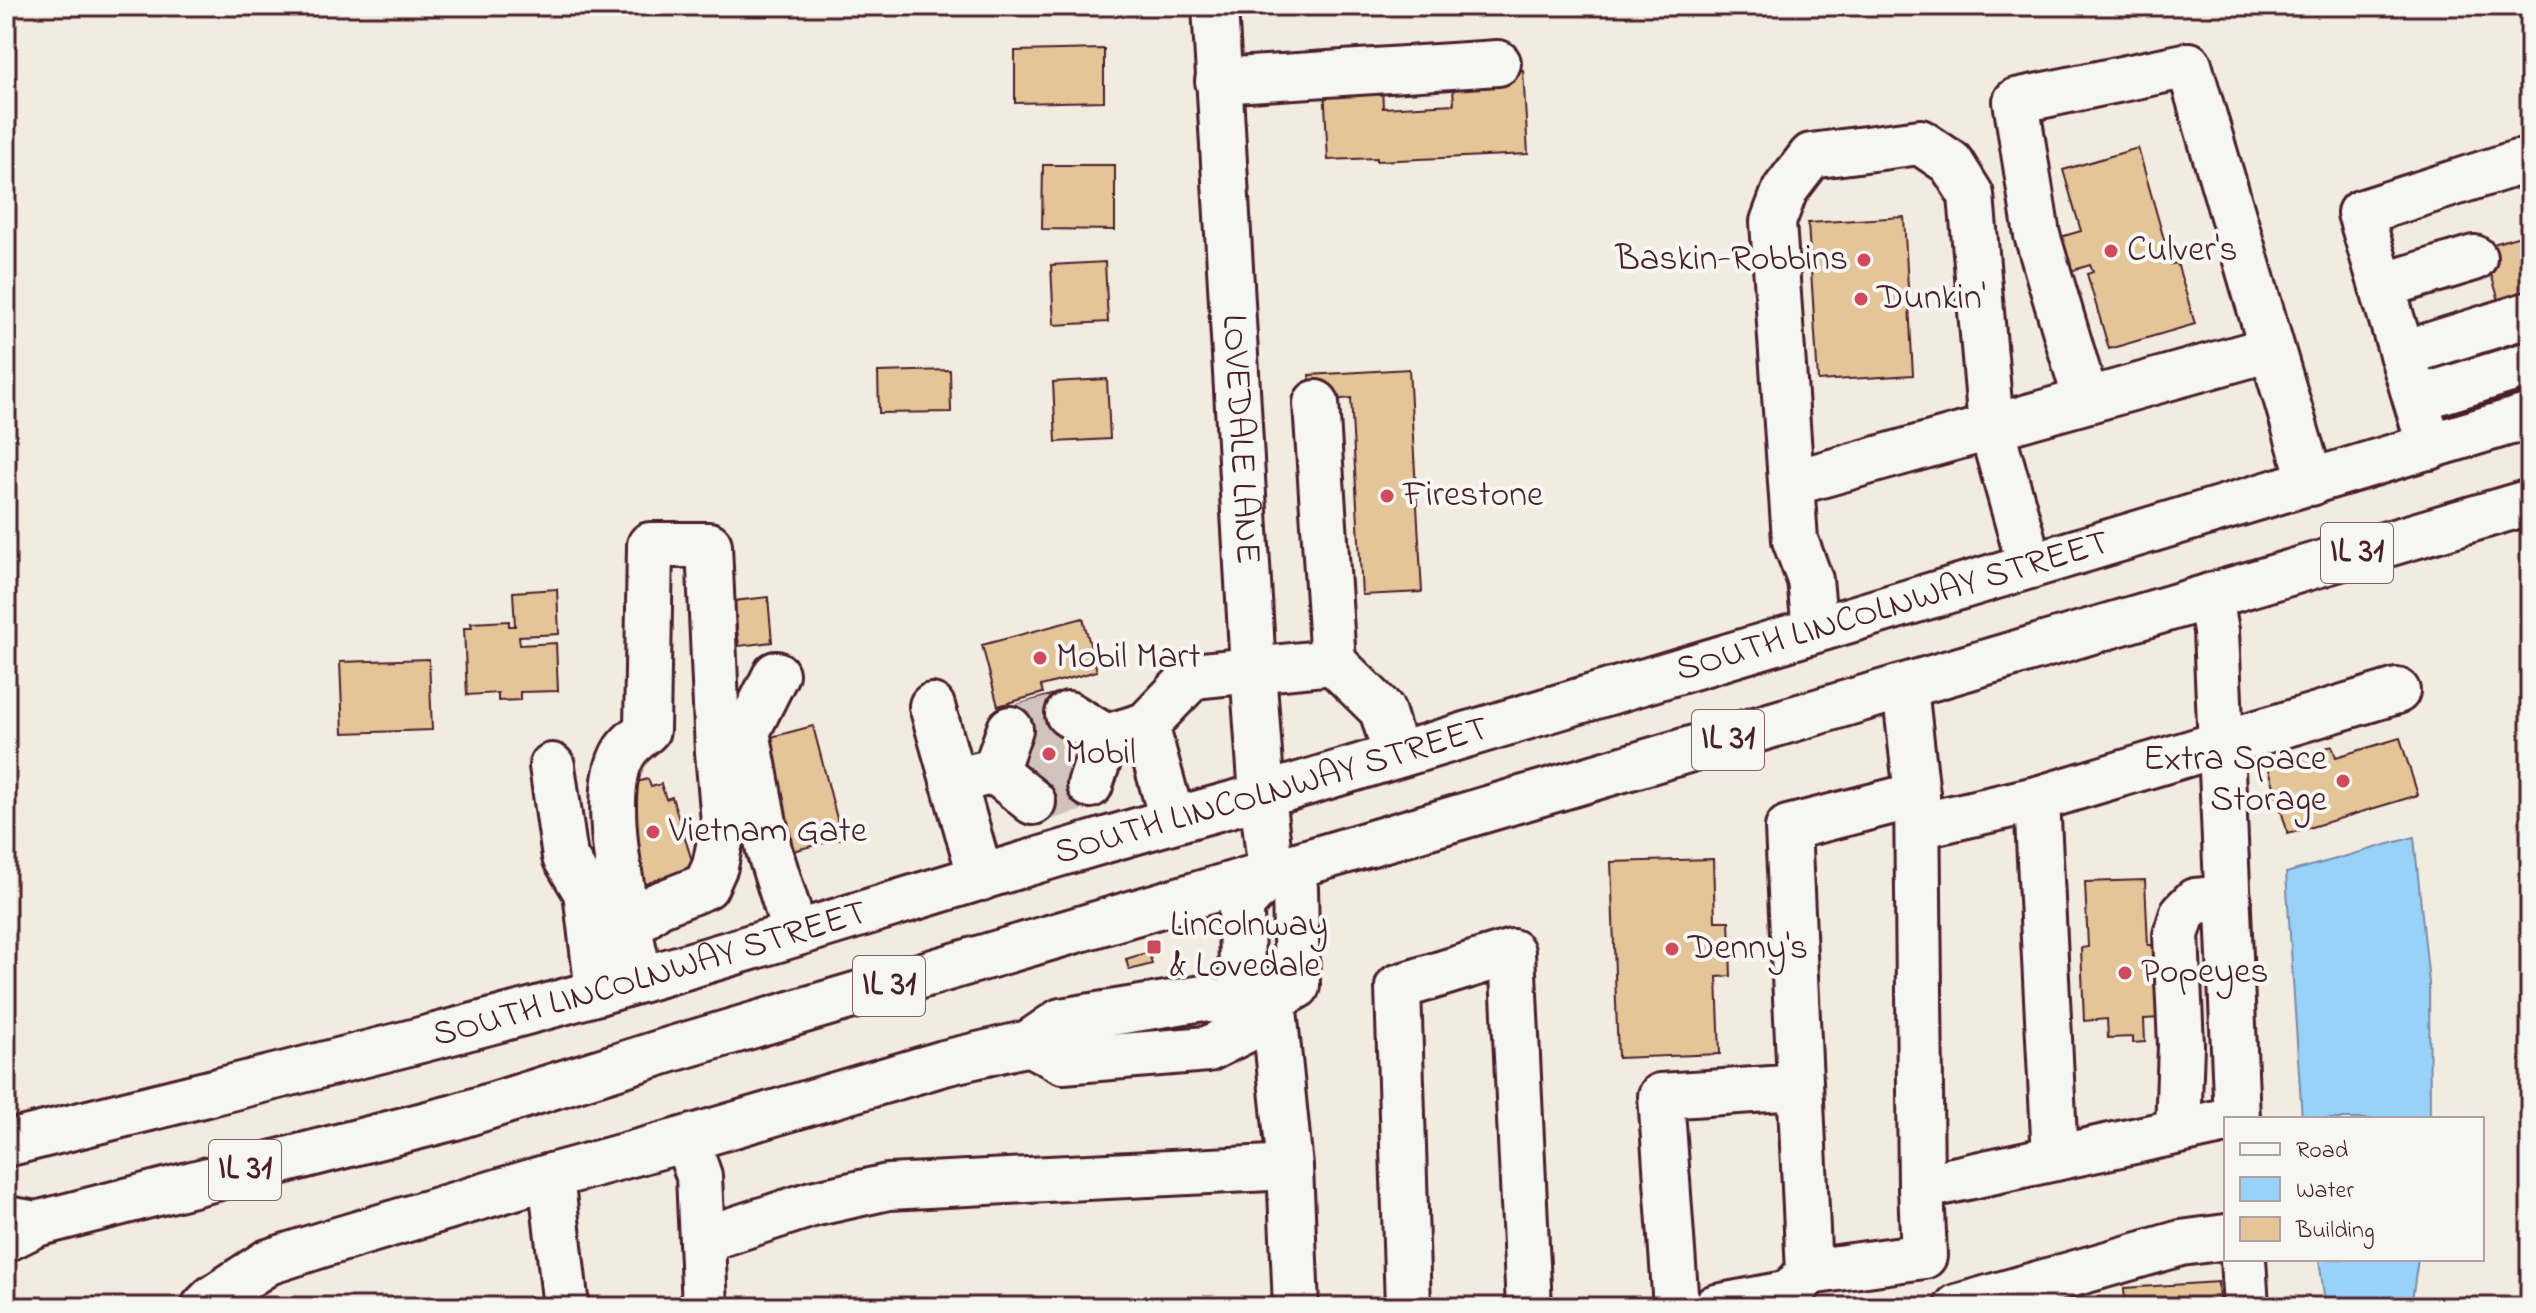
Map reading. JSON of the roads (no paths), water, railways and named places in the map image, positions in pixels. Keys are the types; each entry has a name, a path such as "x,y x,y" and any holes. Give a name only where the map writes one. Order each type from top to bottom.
{"main road":[{"name":"LOVEDALE LANE","path":"1215,6 1253,669 1271,873"},
{"path":"1218,81 1498,63"},
{"path":"2086,400 2037,235 2016,101 2189,65 2311,483"},
{"path":"1815,629 1810,580 1795,540 1773,222 1785,190 1811,156 1920,142 1951,163 1971,195 1991,427 2030,566"},
{"path":"2430,447 2360,213 2517,163"},
{"path":"2382,286 2474,258"},
{"path":"2402,354 2530,314"},
{"path":"1792,483 2271,349"},
{"path":"2416,399 2530,364"},
{"path":"1316,403 1333,662 1382,710 1396,755"},
{"name":"SOUTH LINCOLNWAY STREET","path":"6,1144 640,980 2530,416"},
{"name":"IL 31","path":"16,1228 455,1117 672,1049 2530,502"},
{"path":"629,927 658,905 706,886 715,866 724,822 709,545 650,545 647,730 624,752 612,788 612,821 629,927 640,980"},
{"path":"2210,596 2216,631 2236,1117"},
{"path":"1172,819 1097,741 1193,676 1333,662"},
{"path":"776,674 747,732 769,850 795,933"},
{"path":"1716,1307 1790,1293 1809,1272 1924,1256 1917,810 1905,688"},
{"path":"1809,1272 1788,828 1917,810 2037,799 2397,691"},
{"path":"932,706 981,878"},
{"path":"552,766 565,857 586,892 598,992"},
{"path":"953,781 1014,766"},
{"path":"2037,799 2055,1158"},
{"path":"1271,873 1241,905 1242,976 1274,1008 1290,1167 1296,1307"},
{"path":"2178,1131 2181,1045 2176,935 2183,913 2195,901 2228,898"},
{"path":"1408,1307 1398,987 1512,952 1529,1307"},
{"path":"204,1307 268,1262 551,1176 944,1063 1029,1043 1063,1061 1208,1049 1274,1008"},
{"path":"1676,1307 1661,1096 1800,1087"},
{"path":"1921,1187 2224,1121"},
{"path":"686,1139 699,1176 705,1307"},
{"path":"702,1240 812,1204 888,1187 1290,1167"},
{"path":"551,1176 566,1307"},
{"path":"1957,1307 2181,1243 2224,1237"},
{"path":"2243,1261 2246,1307"}],"water":[{"path":"2414,837 2429,983 2430,1117 2302,1117 2286,873"},
{"path":"2319,1261 2418,1261 2412,1300 2325,1302"}],"tunnel":[{"path":"1010,729 1068,714"},
{"path":"1020,763 1077,745"},
{"path":"1033,802 1090,785"}],"place":[{"name":"Culver's","path":"2111,251"},
{"name":"Baskin-Robbins","path":"1864,260"},
{"name":"Dunkin'","path":"1861,299"},
{"name":"Firestone","path":"1387,496"},
{"name":"Mobil Mart","path":"1040,658"},
{"name":"Mobil","path":"1049,754"},
{"name":"Extra Space Storage","path":"2343,781"},
{"name":"Vietnam Gate","path":"653,832"},
{"name":"Lincolnway & Lovedale","path":"1154,947"},
{"name":"Denny's","path":"1672,949"},
{"name":"Popeyes","path":"2125,973"}]}
